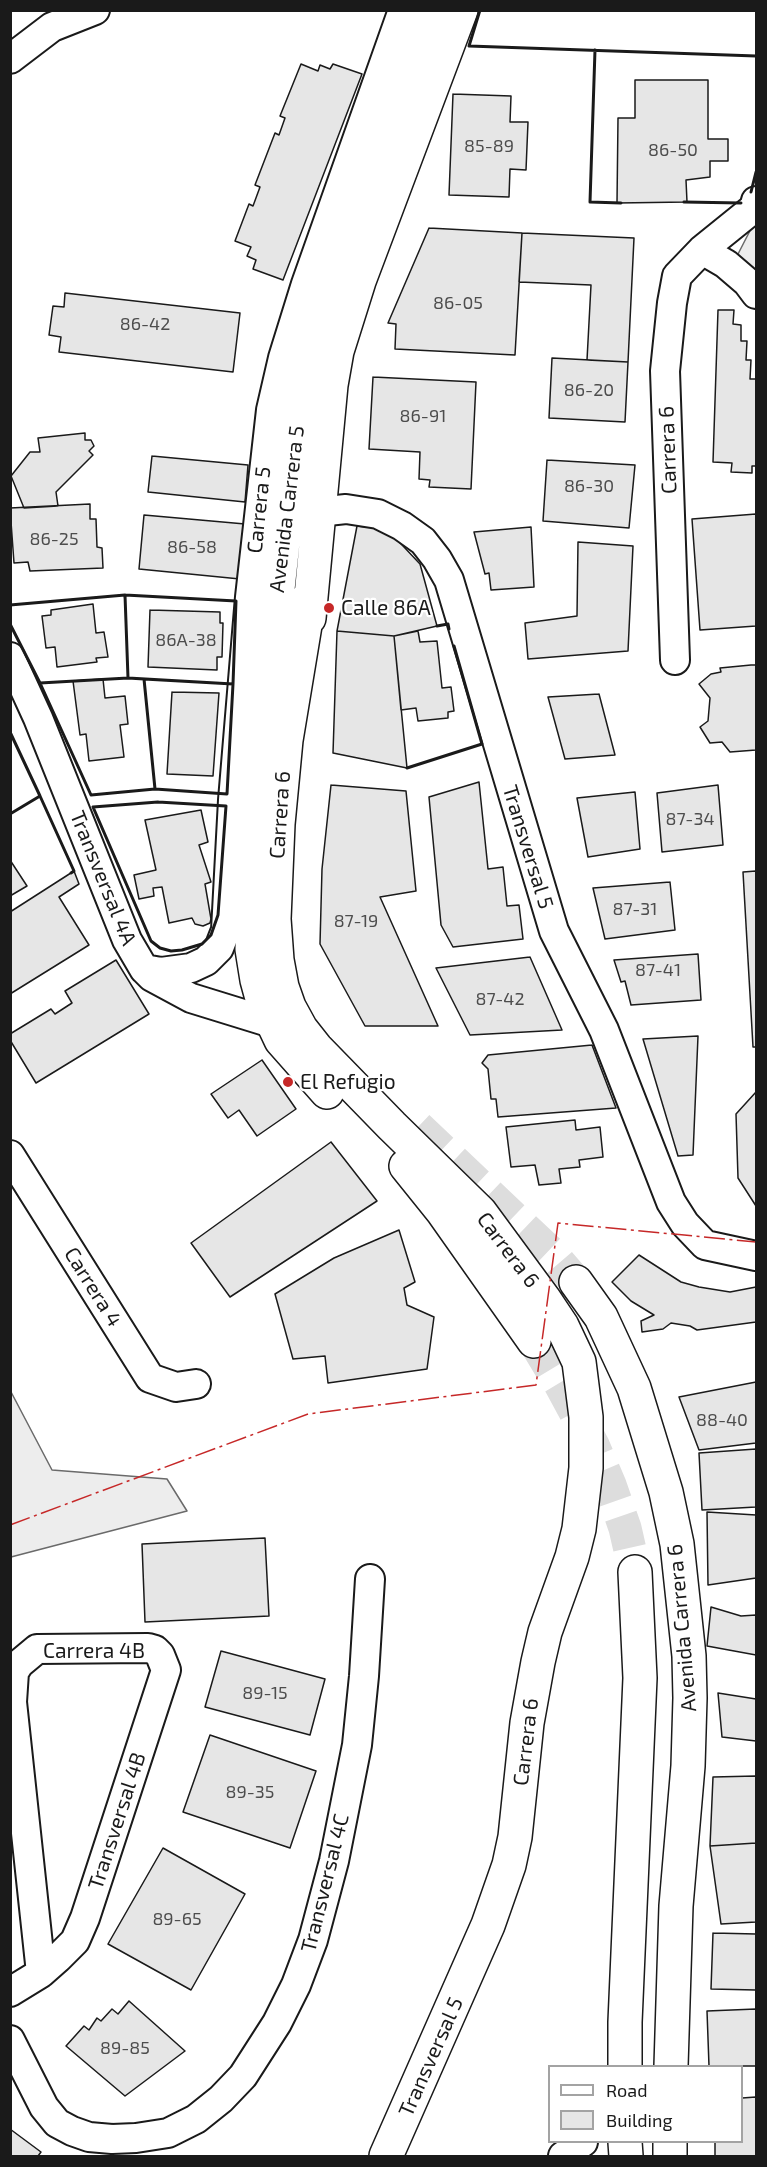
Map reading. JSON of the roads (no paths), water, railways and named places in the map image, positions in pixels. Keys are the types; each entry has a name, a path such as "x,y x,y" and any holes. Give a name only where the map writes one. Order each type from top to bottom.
{"main road":[{"name":"Avenida Carrera 5","path":"272,1023 257,980 252,949 257,784 295,431 305,371 320,314 427,10"},
{"name":"Avenida Carrera 5","path":"418,1127 333,1041 312,1013 298,962 296,926 310,595 331,385 347,315 461,10"},
{"name":"Carrera 6","path":"310,595 286,740 278,824 274,919 277,960 282,987 301,1029 316,1048 493,1227 562,1326 579,1362 584,1388 586,1468 579,1529 572,1557 544,1632 527,1723 515,1837 500,1896 475,1957"},
{"path":"272,1023 281,1040 311,1076 365,1125 420,1182 534,1341"},
{"path":"365,1125 450,1184"},
{"name":"Avenida Carrera 6","path":"576,1282 601,1317 634,1388 666,1492 677,1544 689,1656 690,1698 688,1766 676,1906 671,2065"},
{"name":"Avenida Carrera 6","path":"625,2052 639,1678 635,1572"},
{"name":"Transversal 5","path":"386,2157 475,1957"}],"street":[{"path":"10,59 52,27 95,10"},
{"name":"Carrera 5","path":"144,969 161,972 191,968 206,961 219,948 226,930 233,800 250,597 271,410 283,358 306,284 403,10"},
{"name":"Carrera 6","path":"675,660 665,371 677,276 702,250 754,208 756,201"},
{"path":"702,250 726,264 747,282 756,294"},
{"name":"Transversal 5","path":"318,512 346,510 378,514 402,526 423,541 437,559 449,580 554,931 604,1030 671,1202 685,1224 705,1245 756,1256"},
{"name":"Transversal 4A","path":"10,657 38,718 127,940 144,969 152,977 190,998 272,1023"},
{"name":"Carrera 4","path":"10,1155 150,1378 177,1387 196,1384"},
{"name":"Transversal 4C","path":"10,2040 30,2083 44,2107 57,2123 89,2137 136,2138 168,2133 196,2119 220,2100 243,2076 277,2023 296,1985 314,1940 334,1861 357,1745 370,1580"},
{"name":"Carrera 4B","path":"40,1973 12,1702 14,1672 18,1664 37,1649 148,1648 160,1655"},
{"name":"Transversal 4B","path":"10,1992 40,1973 75,1941 85,1918 166,1670 160,1655"},
{"path":"611,2065 625,2052"},
{"path":"553,2157 562,2143"},
{"path":"563,2157 582,2143"}],"tunnel":[{"path":"418,1127 552,1254 576,1282"},
{"path":"534,1341 593,1445 625,1528 635,1572"}],"place":[{"name":"Calle 86A","path":"329,608"},
{"name":"El Refugio","path":"288,1082"}]}
